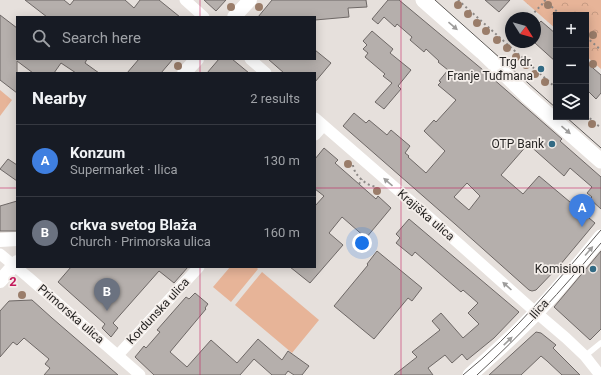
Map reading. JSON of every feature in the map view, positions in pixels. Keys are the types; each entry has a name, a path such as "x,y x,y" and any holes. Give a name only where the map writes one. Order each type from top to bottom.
{"main road":[{"path":"423,0 482,52 526,95 601,161"},
{"name":"Ilica","path":"470,375 536,312 601,237"}],"street":[{"path":"185,0 203,16"},
{"path":"235,16 250,0"},
{"path":"185,72 196,60"},
{"path":"251,60 265,72"},
{"path":"316,132 319,122"},
{"name":"Krajiška ulica","path":"319,122 566,338 585,356 600,375"},
{"path":"0,240 16,239"},
{"name":"Primorska ulica","path":"0,254 16,264"},
{"path":"0,281 16,264"},
{"name":"Primorska ulica","path":"20,268 140,375"},
{"name":"Kordunska ulica","path":"118,355 198,268"}],"lane":[{"path":"585,356 601,342"}],"path":[{"path":"458,0 553,85"},
{"path":"535,12 545,1 558,12"},
{"path":"589,40 601,50"},
{"path":"589,118 601,128"},
{"path":"353,162 352,166 354,171 362,179 371,186 381,186"},
{"path":"358,184 362,179"}],"green space":[{"path":"523,0 601,0 601,69 589,59 589,12 553,12 553,26 541,16 541,12 537,12"},
{"path":"0,90 12,100 0,116"},
{"path":"229,268 258,269 231,302 213,287"},
{"path":"262,272 319,320 292,353 235,305"}],"building":[{"path":"25,0 64,0 70,5 74,0 125,0 134,8 140,0 159,0 179,16 46,16"},
{"path":"204,0 226,0 216,11"},
{"path":"272,0 366,0 367,7 348,8 349,17 316,20 316,16 259,16"},
{"path":"388,0 399,0 483,70 562,139 560,141 601,177 601,209 590,199 592,197 587,193 592,187 570,168 564,176 528,144 501,175 523,194 539,176 595,223 560,265 536,290 529,290 343,126 354,113 366,123 369,120 387,135 391,130 410,146 405,153 426,173 445,151 424,131 434,120 436,122 456,100 438,85 441,82 439,81 448,70 426,49 424,52 410,40 412,37 397,24 395,27 384,17 378,24 372,19","holes":["467,183 480,196 469,210 454,197"]},
{"path":"485,0 510,0 499,12"},
{"path":"0,15 16,27 16,60 86,60 85,63 98,72 74,72 61,63 55,72 32,72 17,61 16,92 0,80"},
{"path":"541,21 553,31 553,59 541,48"},
{"path":"372,31 393,49 390,53 411,70 398,86 401,89 384,109 375,102 392,83 383,76 385,74 365,57 368,53 363,49 367,45 363,41"},
{"path":"316,51 331,63 316,81 316,72 283,72 269,60 316,60"},
{"path":"138,60 172,60 162,72 128,72"},
{"path":"218,60 233,60 248,72 208,72"},
{"path":"589,65 601,75 601,93 596,99 589,92"},
{"path":"324,148 338,160 335,163 376,199 378,196 391,208 366,238 342,217 329,233 343,245 310,283 291,268 316,268 316,205 324,196 316,190 316,158"},
{"path":"8,159 16,164 16,180 0,169"},
{"path":"16,201 16,231 0,231 0,206"},
{"path":"409,219 519,312 494,338 467,360 462,354 452,363 445,355 428,368 433,375 394,375 417,357 412,352 440,330 432,321 441,313 463,338 479,324 468,313 478,303 463,290 461,292 415,252 412,256 396,243 400,238 396,234"},
{"path":"377,251 422,288 412,301 408,298 374,339 334,306 368,265 367,264"},
{"path":"601,251 601,329 590,340 554,307"},
{"path":"70,268 187,268 174,283 159,271 113,323 118,328 111,337 102,328 105,324 58,282"},
{"path":"195,293 208,304 205,308 206,309 170,352 187,367 211,340 237,363 258,339 282,360 288,351 309,366 302,375 294,375 288,371 285,375 272,375 254,359 240,375 154,375 135,357 144,346 146,348 160,332 157,330 186,297 189,299"},
{"path":"32,300 118,375 44,375 50,368 45,364 49,359 24,338 17,345 13,342 0,357 0,311 9,301"},
{"path":"536,332 541,333 556,345 553,348 580,375 562,375 541,356 521,375 489,375"}],"tram line":[{"path":"435,0 553,105"},
{"path":"569,120 601,148"},
{"path":"463,375 518,324 601,230"},
{"path":"477,375 510,344 572,278 601,243"}],"place":[{"name":"Trg dr. Franje Tuđmana","path":"541,69"},
{"name":"OTP Bank","path":"552,144"},
{"name":"Konzum","path":"582,227"},
{"name":"Komision","path":"593,269"},
{"name":"crkva svetog Blaža","path":"107,311"}]}
